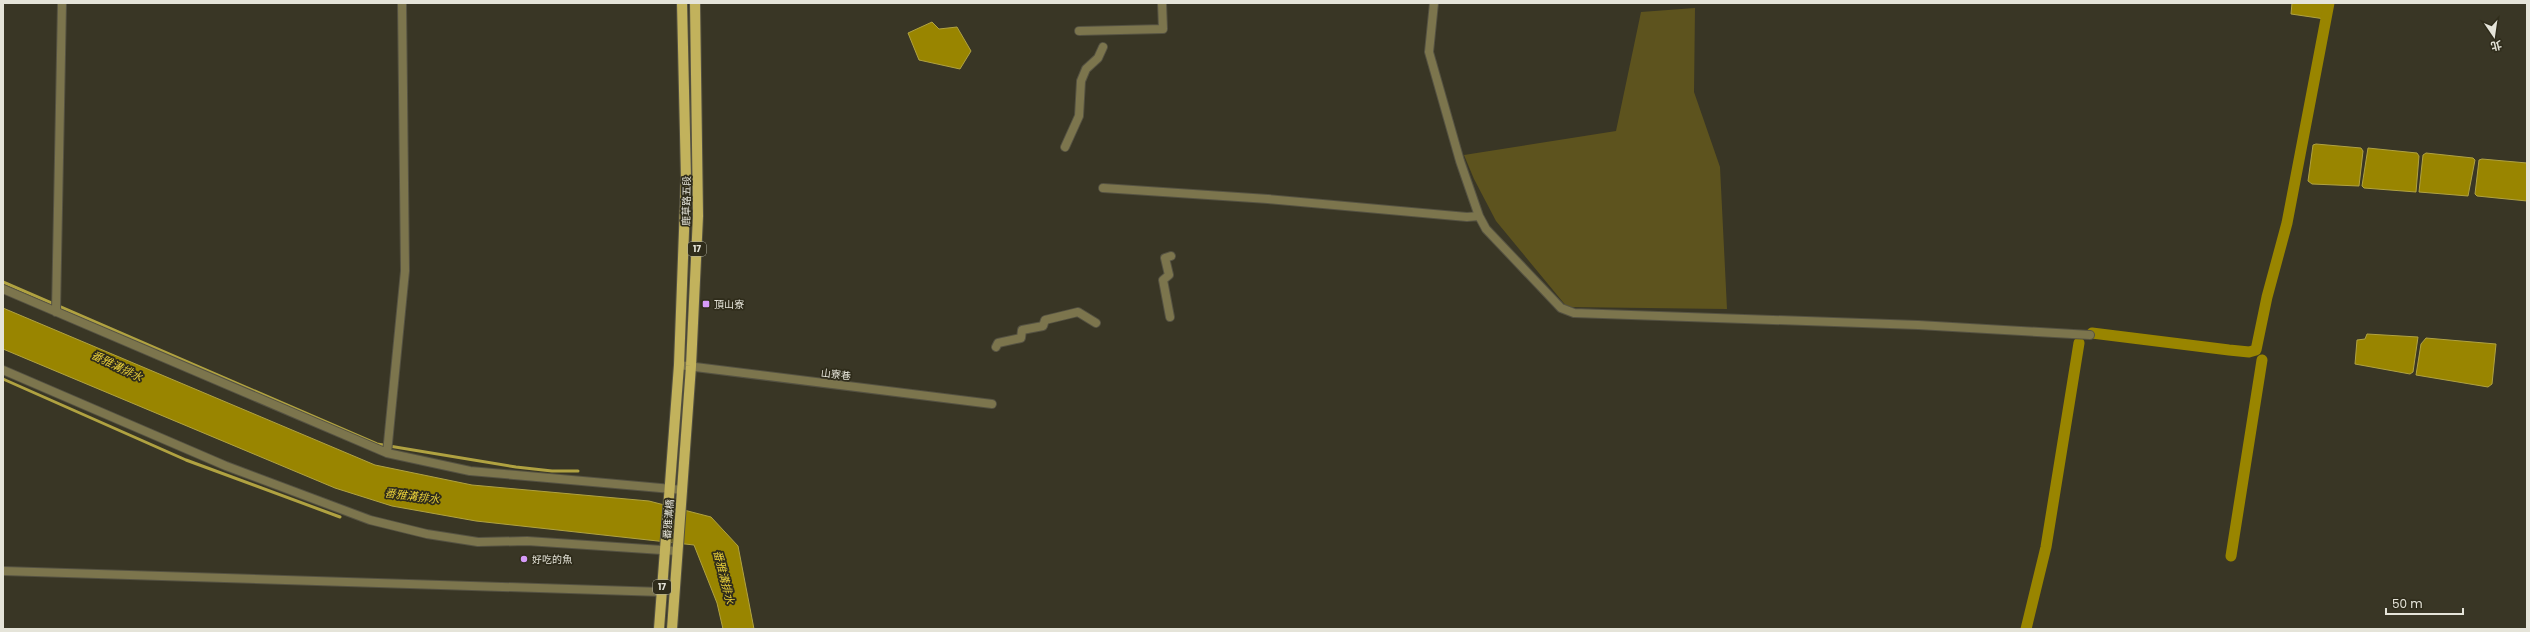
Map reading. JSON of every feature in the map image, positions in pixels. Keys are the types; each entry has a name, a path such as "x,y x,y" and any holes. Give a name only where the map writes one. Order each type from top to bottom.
{"main road":[{"name":"鹿草路五段","path":"669,490 679,365 686,178 682,3"},
{"name":"鹿草路五段","path":"682,492 691,366 698,208 696,3"},
{"name":"番雅溝橋","path":"665,547 669,490"},
{"name":"番雅溝橋","path":"678,549 682,492"},
{"name":"17","path":"659,629 665,547"},
{"name":"17","path":"672,629 678,549"}],"street":[{"path":"56,312 62,3"},
{"path":"388,453 405,271 402,3"},
{"path":"1079,31 1163,29 1162,3"},
{"path":"1434,3 1429,52 1460,162 1479,216 1486,229 1561,308 1574,313 1918,325 2090,335"},
{"path":"1064,147 1079,116 1081,81 1086,69 1098,58 1103,46"},
{"path":"1103,188 1268,199 1467,217 1479,216"},
{"path":"1170,317 1163,280 1169,275 1165,258 1171,256"},
{"path":"3,290 388,453 470,471 682,492"},
{"path":"996,347 998,343 1021,338 1022,330 1043,326 1044,320 1078,312 1096,323"},
{"name":"山寮巷","path":"679,365 992,404"},
{"path":"3,370 226,466 370,520 428,534 478,542 527,541 665,547 678,549"},
{"path":"3,571 662,592"}],"shaded area":[{"path":"1695,8 1694,92 1720,167 1727,309 1567,307 1496,221 1474,179 1464,155 1616,131 1641,12"}],"water":[{"path":"2292,3 2328,3 2325,19 2291,14"},
{"path":"932,22 939,29 957,27 971,51 960,69 919,60 908,33"},
{"path":"2313,145 2361,148 2363,151 2359,186 2312,184 2308,181"},
{"path":"2368,148 2417,153 2419,156 2416,192 2364,188 2362,186"},
{"path":"2426,153 2473,158 2475,160 2468,196 2419,192 2423,155"},
{"path":"2479,160 2527,163 2527,201 2477,196 2475,194"},
{"name":"番雅溝排水","path":"3,308 375,465 472,485 649,501 711,517 738,546 754,629 723,629 717,603 694,545 476,521 392,506 335,488 3,349"},
{"path":"2367,334 2418,337 2413,372 2410,374 2355,364 2357,340 2365,339"},
{"path":"2426,338 2496,344 2492,384 2488,387 2416,375 2421,344"}],"waterway":[{"path":"2092,333 2229,350 2249,352 2256,350 2267,297 2287,223 2329,3"},
{"path":"3,282 377,444 516,467 552,471 578,471"},
{"path":"2026,629 2046,547 2079,343"},
{"path":"2231,556 2262,360"},
{"path":"3,379 186,460 340,517"}],"place":[{"name":"頂山寮","path":"706,304"},
{"name":"好吃的魚","path":"524,559"}]}
